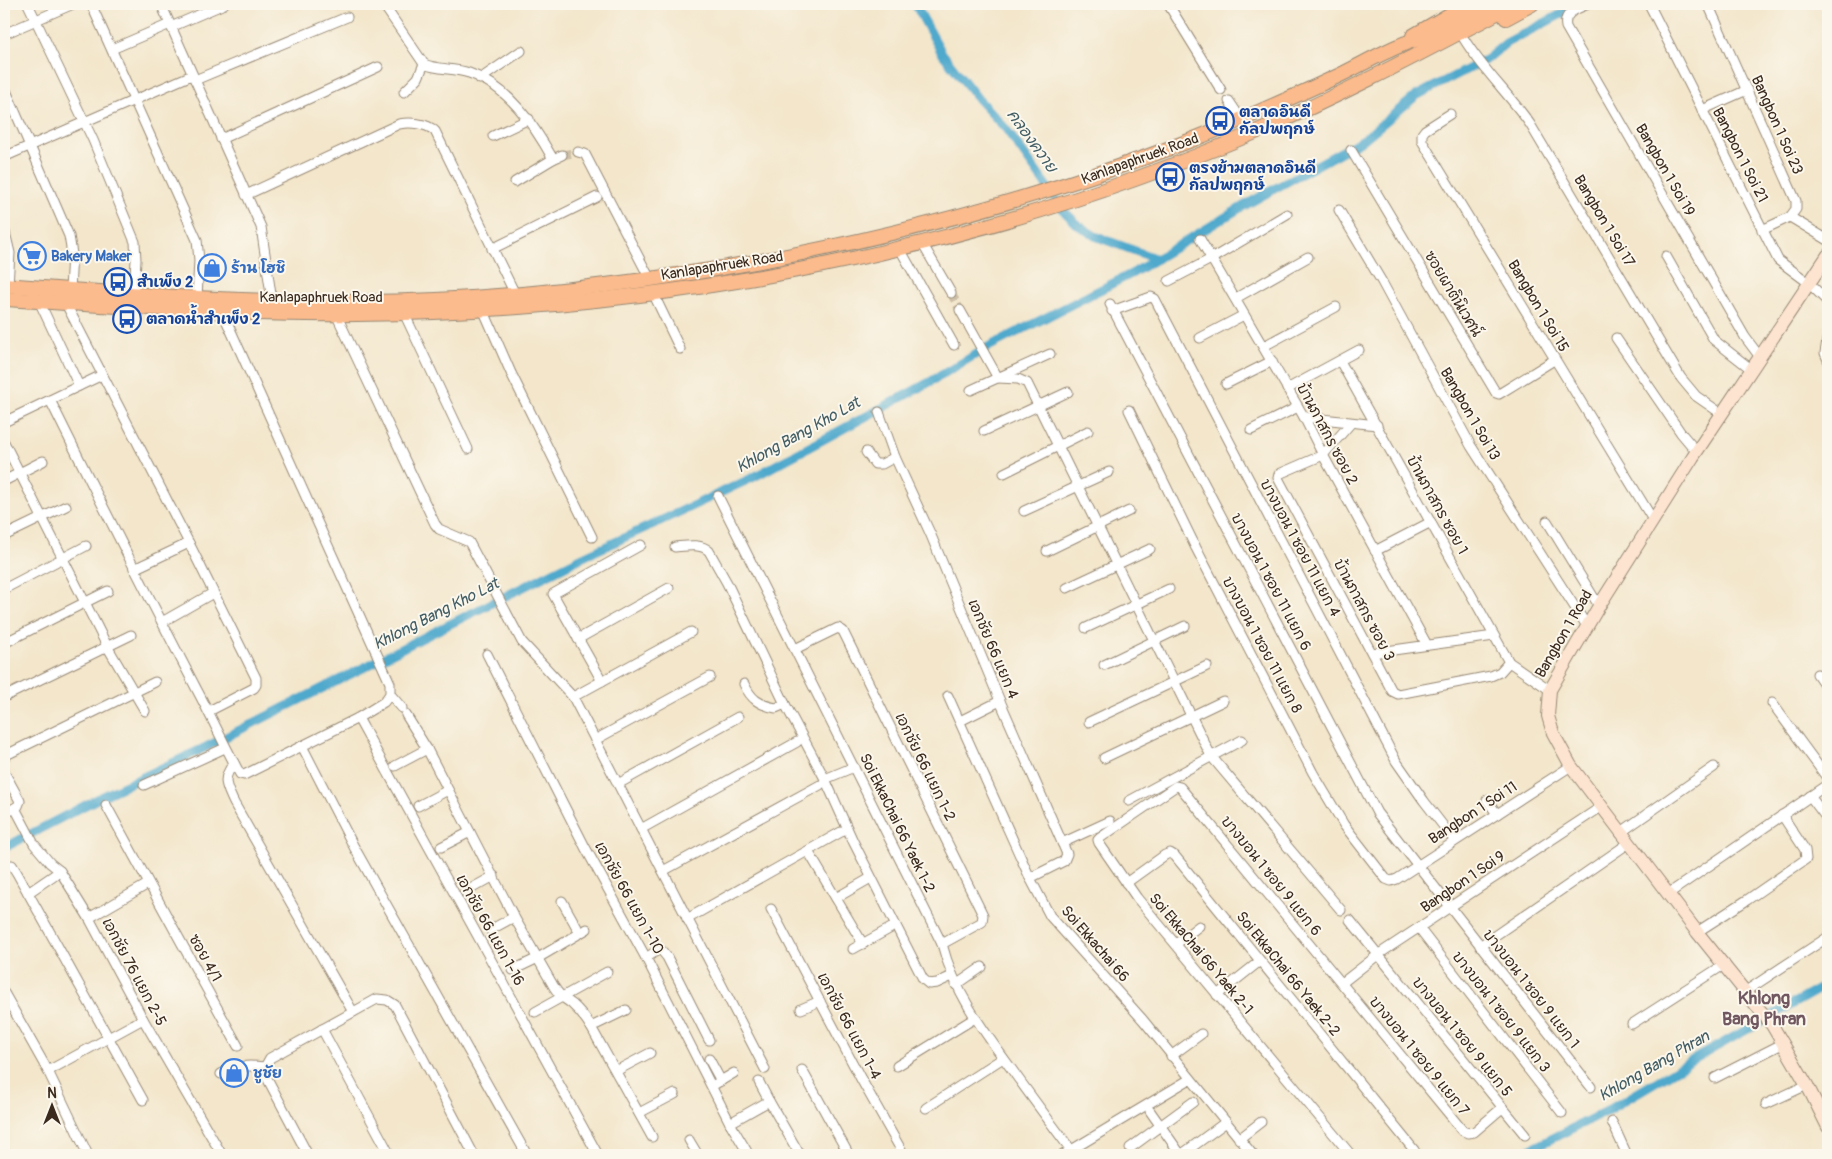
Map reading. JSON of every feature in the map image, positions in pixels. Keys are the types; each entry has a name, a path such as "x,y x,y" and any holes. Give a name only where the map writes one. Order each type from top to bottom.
{"main road":[{"name":"Kanlapaphruek Road","path":"1404,43 1414,35 1468,4"},
{"name":"Kanlapaphruek Road","path":"4,299 39,301 68,296 134,294 272,301 378,302 568,289 650,279 793,255 928,224 1045,190 1137,160 1301,93 1404,43 1433,35 1492,4"},
{"name":"Kanlapaphruek Road","path":"6,285 68,296 222,311 336,314 404,313 583,301 653,293 792,272 900,249 999,223 1152,173 1252,134 1320,103 1514,4"},
{"name":"Kanlapaphruek Road","path":"1409,59 1427,55 1464,39 1532,4"},
{"name":"Bangbon 1 Road","path":"1828,255 1751,369 1599,606 1550,690 1548,716 1553,733 1571,766 1697,932 1725,964 1772,1025 1784,1043 1828,1127"}],"street":[{"path":"28,4 84,122 135,242 134,294"},
{"path":"4,34 73,4"},
{"path":"92,4 197,240 199,260 197,298"},
{"path":"161,4 263,232 272,301"},
{"path":"112,49 224,4"},
{"path":"383,4 424,64 469,73 502,91 529,119 557,157 514,182"},
{"path":"1168,4 1221,90"},
{"name":"Bangbon 1 Soi 19","path":"1588,4 1568,14 1565,22 1566,27 1745,337 1760,357"},
{"name":"Bangbon 1 Soi 21","path":"1649,4 1778,260 1809,283 1828,302"},
{"name":"Bangbon 1 Soi 23","path":"1708,4 1796,201 1796,209 1790,217"},
{"path":"1825,4 1828,11"},
{"path":"4,157 135,99 194,78 347,17"},
{"name":"Bangbon 1 Soi 17","path":"1464,39 1482,65 1516,104 1530,124 1681,378 1696,396 1722,414"},
{"path":"480,79 521,51"},
{"path":"404,92 418,78 424,64"},
{"path":"222,139 378,67"},
{"path":"4,86 72,244 68,296 102,375 189,543 256,682 254,688 209,711"},
{"path":"1702,110 1747,90"},
{"path":"1229,101 1241,119"},
{"name":"Bangbon 1 Soi 15","path":"1450,114 1425,130 1422,134 1422,141 1653,520"},
{"path":"493,136 529,119"},
{"path":"246,195 399,124 410,123 426,126 435,131 515,294"},
{"name":"ซอยผาตินิเวศน์","path":"1351,150 1496,393 1499,394 1554,360"},
{"path":"578,152 585,154 650,279"},
{"path":"492,249 597,197"},
{"name":"Bangbon 1 Soi 13","path":"1339,210 1382,282 1471,446 1587,626"},
{"path":"1169,281 1211,259 1287,214"},
{"path":"1762,230 1790,217 1828,240"},
{"path":"4,228 10,253 6,285"},
{"name":"บ้านภาสกร ซอย 2","path":"1200,239 1304,417 1427,645"},
{"path":"922,243 950,293"},
{"path":"900,249 954,345"},
{"path":"1666,256 1714,340 1751,369"},
{"path":"1236,298 1308,258"},
{"path":"653,293 680,349"},
{"name":"บางบอน 1 ซอย 11 แยก 4","path":"1111,308 1151,297 1155,299 1396,761 1455,842"},
{"path":"39,301 78,386"},
{"path":"1264,346 1336,307"},
{"name":"บางบอน 1 ซอย 11 แยก 6","path":"1111,308 1377,812 1450,906"},
{"path":"483,309 511,373 592,537"},
{"path":"960,310 998,378"},
{"path":"50,400 134,569 240,774 244,775 358,718 384,702 390,694 390,684 222,311"},
{"path":"404,313 468,449"},
{"path":"336,314 435,524 439,529 469,542 522,642 573,697 765,1070"},
{"path":"1200,338 1244,314"},
{"path":"1828,334 1825,353 1828,360"},
{"path":"1616,338 1681,433 1697,452"},
{"path":"1287,389 1359,350"},
{"path":"972,390 1050,354"},
{"path":"1226,384 1272,361"},
{"name":"บ้านภาสกร ซอย 1","path":"1340,361 1509,662"},
{"path":"4,422 102,375"},
{"path":"998,378 1018,379 1027,383 1190,717 1211,756 1341,910"},
{"path":"984,431 1068,392"},
{"path":"1251,430 1298,407"},
{"name":"บางบอน 1 ซอย 11 แยก 8","path":"1129,410 1196,548 1313,773 1344,825 1389,881"},
{"name":"เอกชัย 66 แยก 4","path":"879,412 895,457 930,533 1000,701 1067,854 1064,861 1030,878"},
{"path":"1304,417 1377,425"},
{"path":"1323,455 1351,423"},
{"path":"1004,473 1088,431"},
{"path":"4,442 108,646 145,711"},
{"path":"866,452 875,464 882,464 895,457"},
{"name":"บ้านภาสกร ซอย 3","path":"1323,455 1279,474 1278,478 1392,691 1398,694 1490,676 1500,672 1509,662"},
{"path":"4,481 43,461"},
{"path":"1024,511 1109,472"},
{"name":"Soi EkkaChai 66 Yaek 1-2","path":"718,496 942,944 947,964 956,985 975,1018 1067,1153"},
{"path":"4,536 66,506"},
{"path":"1047,551 1129,511"},
{"path":"1547,521 1599,606"},
{"path":"1375,551 1431,522"},
{"path":"134,569 189,543"},
{"path":"602,681 554,594 642,545"},
{"path":"4,589 86,546"},
{"path":"675,547 699,546 705,547 709,551 727,582 822,782 923,979 929,984 937,983 952,976"},
{"path":"1067,588 1150,549"},
{"path":"578,639 669,588"},
{"path":"1086,628 1169,588"},
{"path":"4,643 108,590"},
{"path":"162,622 213,593"},
{"path":"1104,664 1185,626"},
{"name":"เอกชัย 66 แยก 1-2","path":"795,650 830,631 838,628 843,631 982,915 982,922 942,944"},
{"path":"573,697 691,632"},
{"path":"4,697 131,635"},
{"path":"1372,653 1494,636"},
{"name":"เอกชัย 66 แยก 1-10","path":"487,654 585,847 646,958 748,1155"},
{"path":"1509,662 1550,690"},
{"path":"1089,722 1207,666"},
{"path":"1818,674 1828,690"},
{"path":"595,740 710,678"},
{"path":"4,756 154,682"},
{"path":"744,684 750,696 757,701 776,708 785,704"},
{"path":"390,694 404,711 426,750 514,917 538,958 562,998 582,1013 591,1027 652,1137"},
{"name":"Soi Ekkachai 66","path":"948,696 1030,878 1050,916 1143,1020 1253,1155"},
{"path":"960,721 1000,701"},
{"path":"1104,758 1224,701"},
{"path":"1772,703 1828,779"},
{"path":"618,784 738,717"},
{"name":"เอกชัย 66 แยก 1-16","path":"358,718 598,1155"},
{"path":"1129,801 1242,740"},
{"path":"641,829 797,742"},
{"path":"302,746 354,847 527,1155"},
{"path":"144,785 225,747"},
{"path":"395,766 426,750"},
{"path":"234,763 226,773 225,784 234,803 353,1012"},
{"name":"Bangbon 1 Soi 11","path":"1389,881 1397,879 1571,766"},
{"path":"663,871 822,782 854,767"},
{"path":"1620,832 1714,767"},
{"name":"เอกชัย 76 แยก 2-5","path":"4,772 20,801 19,805 15,808 34,844 50,863 60,871 89,918 143,1019 222,1155"},
{"path":"1668,894 1828,784"},
{"name":"Soi EkkaChai 66 Yaek 2-1","path":"1178,786 1098,840 1126,883 1351,1155"},
{"name":"บางบอน 1 ซอย 9 แยก 6","path":"1178,786 1191,799 1253,878 1342,984"},
{"path":"418,806 448,790"},
{"path":"1810,796 1828,820"},
{"path":"1487,800 1497,814"},
{"name":"ซอย 4/1","path":"106,805 238,1046"},
{"name":"Bangbon 1 Soi 9","path":"1342,984 1379,954 1601,807"},
{"path":"4,814 15,808"},
{"path":"1697,932 1806,859 1805,850 1782,816"},
{"path":"1062,842 1110,821"},
{"path":"441,847 470,832"},
{"path":"687,918 841,832"},
{"path":"1480,946 1629,843"},
{"path":"808,851 863,944"},
{"name":"Soi EkkaChai 66 Yaek 2-2","path":"1126,883 1170,853 1175,856 1414,1150 1416,1155"},
{"path":"4,864 12,865 143,1100"},
{"path":"28,893 60,871"},
{"path":"465,892 494,876"},
{"path":"836,898 869,879"},
{"path":"89,918 148,884"},
{"path":"513,970 538,958 584,931 562,901"},
{"name":"บางบอน 1 ซอย 9 แยก 1","path":"1450,906 1591,1087"},
{"name":"เอกชัย 66 แยก 1-4","path":"771,909 861,1079 904,1155"},
{"path":"490,930 514,917"},
{"name":"บางบอน 1 ซอย 9 แยก 5","path":"1350,920 1525,1135"},
{"path":"1176,944 1199,926"},
{"path":"853,949 891,928"},
{"name":"บางบอน 1 ซอย 9 แยก 3","path":"1419,928 1562,1113"},
{"path":"1746,991 1828,937"},
{"path":"646,958 658,950 662,951 667,957 709,1040"},
{"path":"1217,995 1260,961"},
{"path":"1632,1024 1725,964"},
{"path":"956,985 982,967"},
{"path":"535,1012 607,972"},
{"name":"บางบอน 1 ซอย 9 แยก 7","path":"1342,984 1463,1131 1468,1133 1474,1132 1502,1108"},
{"path":"4,992 48,1070 88,1155"},
{"path":"308,1155 267,1078 265,1067 270,1058 377,999 388,1000 395,1005 474,1155"},
{"path":"801,1009 820,1000"},
{"path":"591,1027 626,1010"},
{"path":"897,1066 975,1018"},
{"path":"48,1070 143,1019"},
{"path":"322,1029 390,1155"},
{"path":"1171,1056 1201,1034"},
{"path":"1715,1078 1784,1043"},
{"path":"616,1071 650,1053"},
{"path":"926,1108 1003,1058"},
{"path":"709,1059 721,1081"},
{"path":"221,1074 231,1068 241,1066 265,1067"},
{"path":"802,1070 849,1155"},
{"path":"712,1086 734,1073"},
{"path":"1067,1153 1190,1079"},
{"path":"759,1082 800,1155"},
{"path":"1766,1104 1807,1085"},
{"path":"639,1113 675,1094"},
{"path":"730,1123 769,1101"},
{"path":"1130,1148 1193,1102"},
{"path":"1150,1111 1181,1155 1226,1122"},
{"path":"1239,1139 1262,1122"},
{"path":"1612,1122 1626,1155"},
{"path":"689,1140 698,1155"},
{"path":"4,1151 6,1155"}],"waterway":[{"name":"คลองควาย","path":"915,4 942,53 978,99 1006,129 1065,212 1078,225 1095,236 1157,259"},
{"name":"Khlong Bang Kho Lat","path":"4,848 101,797 206,747 583,557 752,478 928,383 990,346 1133,273 1242,207 1364,139 1416,96 1487,59 1506,43 1575,7"},
{"name":"Khlong Bang Phran","path":"1519,1155 1605,1112 1828,984"}],"tunnel":[{"path":"562,155 578,152"},
{"path":"951,293 960,310"}],"place":[{"name":"ตลาดอินดี กัลปพฤกษ์","path":"1220,121"},
{"name":"ตรงข้ามตลาดอินดี กัลปพฤกษ์","path":"1170,177"},
{"name":"Bakery Maker","path":"32,256"},
{"name":"ร้าน โฮชิ","path":"212,268"},
{"name":"สำเพ็ง 2","path":"118,282"},
{"name":"ตลาดน้ำสำเพ็ง 2","path":"127,319"},
{"name":"ชูชัย","path":"234,1073"}],"district":[{"name":"Khlong Bang Phran","path":"1764,1008"}]}
